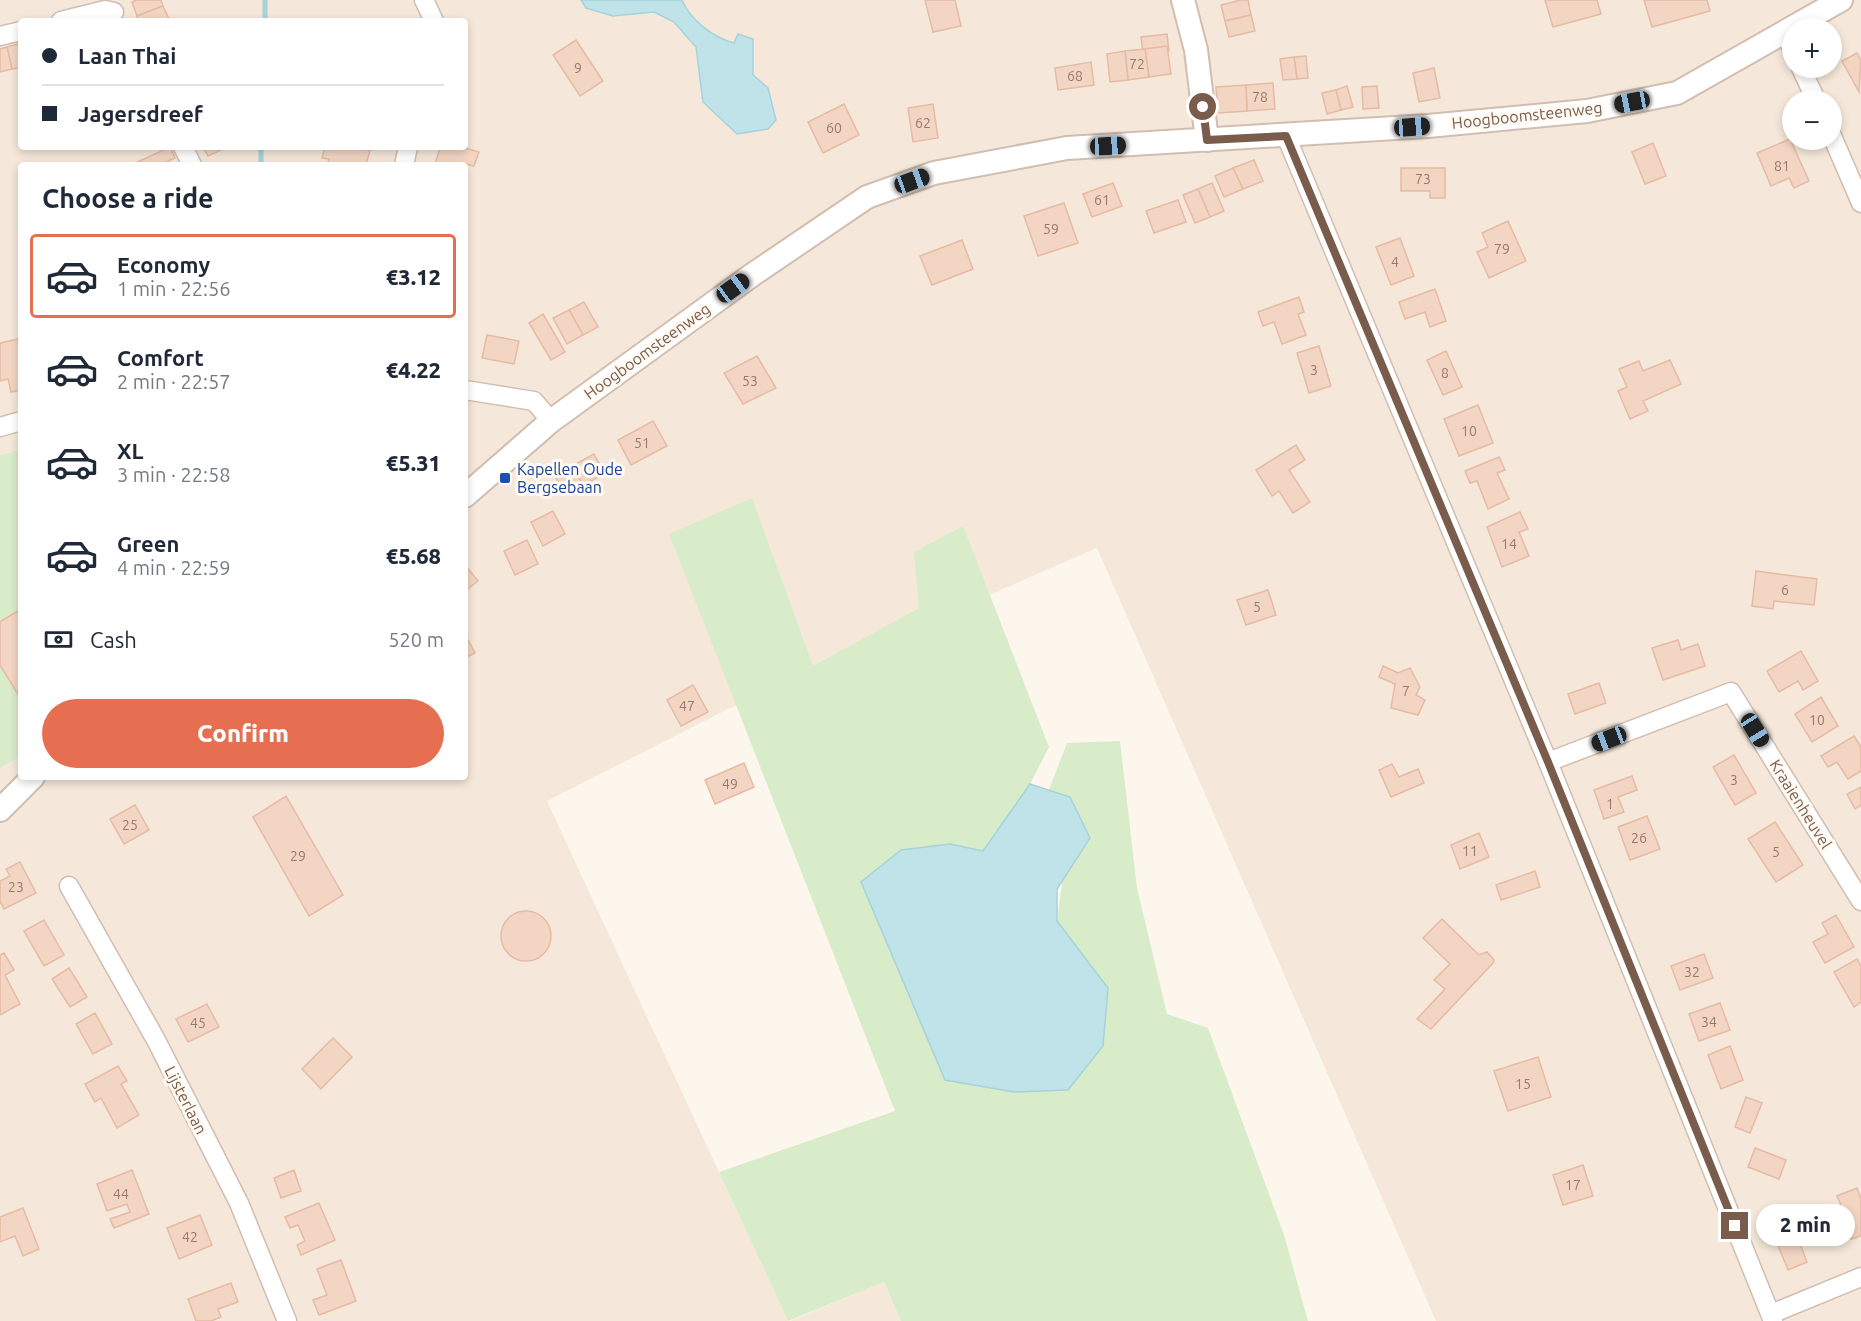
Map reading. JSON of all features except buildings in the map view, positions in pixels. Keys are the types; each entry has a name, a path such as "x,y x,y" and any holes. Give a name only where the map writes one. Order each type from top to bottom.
{"street":[{"path":"424,0 433,18"},
{"path":"1183,0 1196,50 1207,140"},
{"name":"Hoogboomsteenweg","path":"1817,18 1841,0"},
{"path":"73,18 105,10 114,11"},
{"path":"0,36 18,32"},
{"name":"Hoogboomsteenweg","path":"468,493 551,421 752,275 867,197 934,173 1067,148 1286,136 1587,111 1677,93 1782,43"},
{"path":"1286,136 1548,762 1772,1318 1861,1277"},
{"path":"1838,150 1861,203"},
{"path":"468,390 534,401 551,421"},
{"path":"0,427 18,423"},
{"name":"Kraaienheuvel","path":"1548,762 1731,692 1861,901"},
{"path":"0,810 30,780"},
{"name":"Lijsterlaan","path":"69,886 156,1040 239,1203 287,1321"}],"shaded area":[{"path":"0,0 1861,0 1861,1321 1436,1321 1097,548 728,709 547,801 788,1321 0,1321"},
{"path":"884,1282 901,1321 790,1321"}],"green space":[{"path":"18,451 18,758 0,768 0,455"},
{"path":"752,498 813,666 919,608 914,552 963,526 1049,747 1030,784 983,851 950,844 1108,988 1057,921 1067,847 1047,795 1067,743 1120,741 1137,888 1167,1014 1208,1028 1284,1235 1308,1321 901,1321 884,1282 788,1321 719,1172 895,1111 669,534"}],"water":[{"path":"581,0 682,0 697,21 726,41 734,43 738,34 753,39 753,75 768,88 776,120 768,129 737,134 703,102 696,47 674,22 654,12 613,16 586,8"},
{"path":"1030,784 1070,797 1090,838 1057,889 1057,921 1108,988 1103,1046 1068,1090 1014,1092 945,1080 861,882 901,850 950,844 983,851"}],"waterway":[{"path":"265,0 265,18"},
{"path":"261,150 261,162"}],"place":[{"name":"Kapellen Oude Bergsebaan","path":"505,478"}],"route":[{"path":"1203,107 1207,140 1286,136 1548,762 1735,1226"}]}
